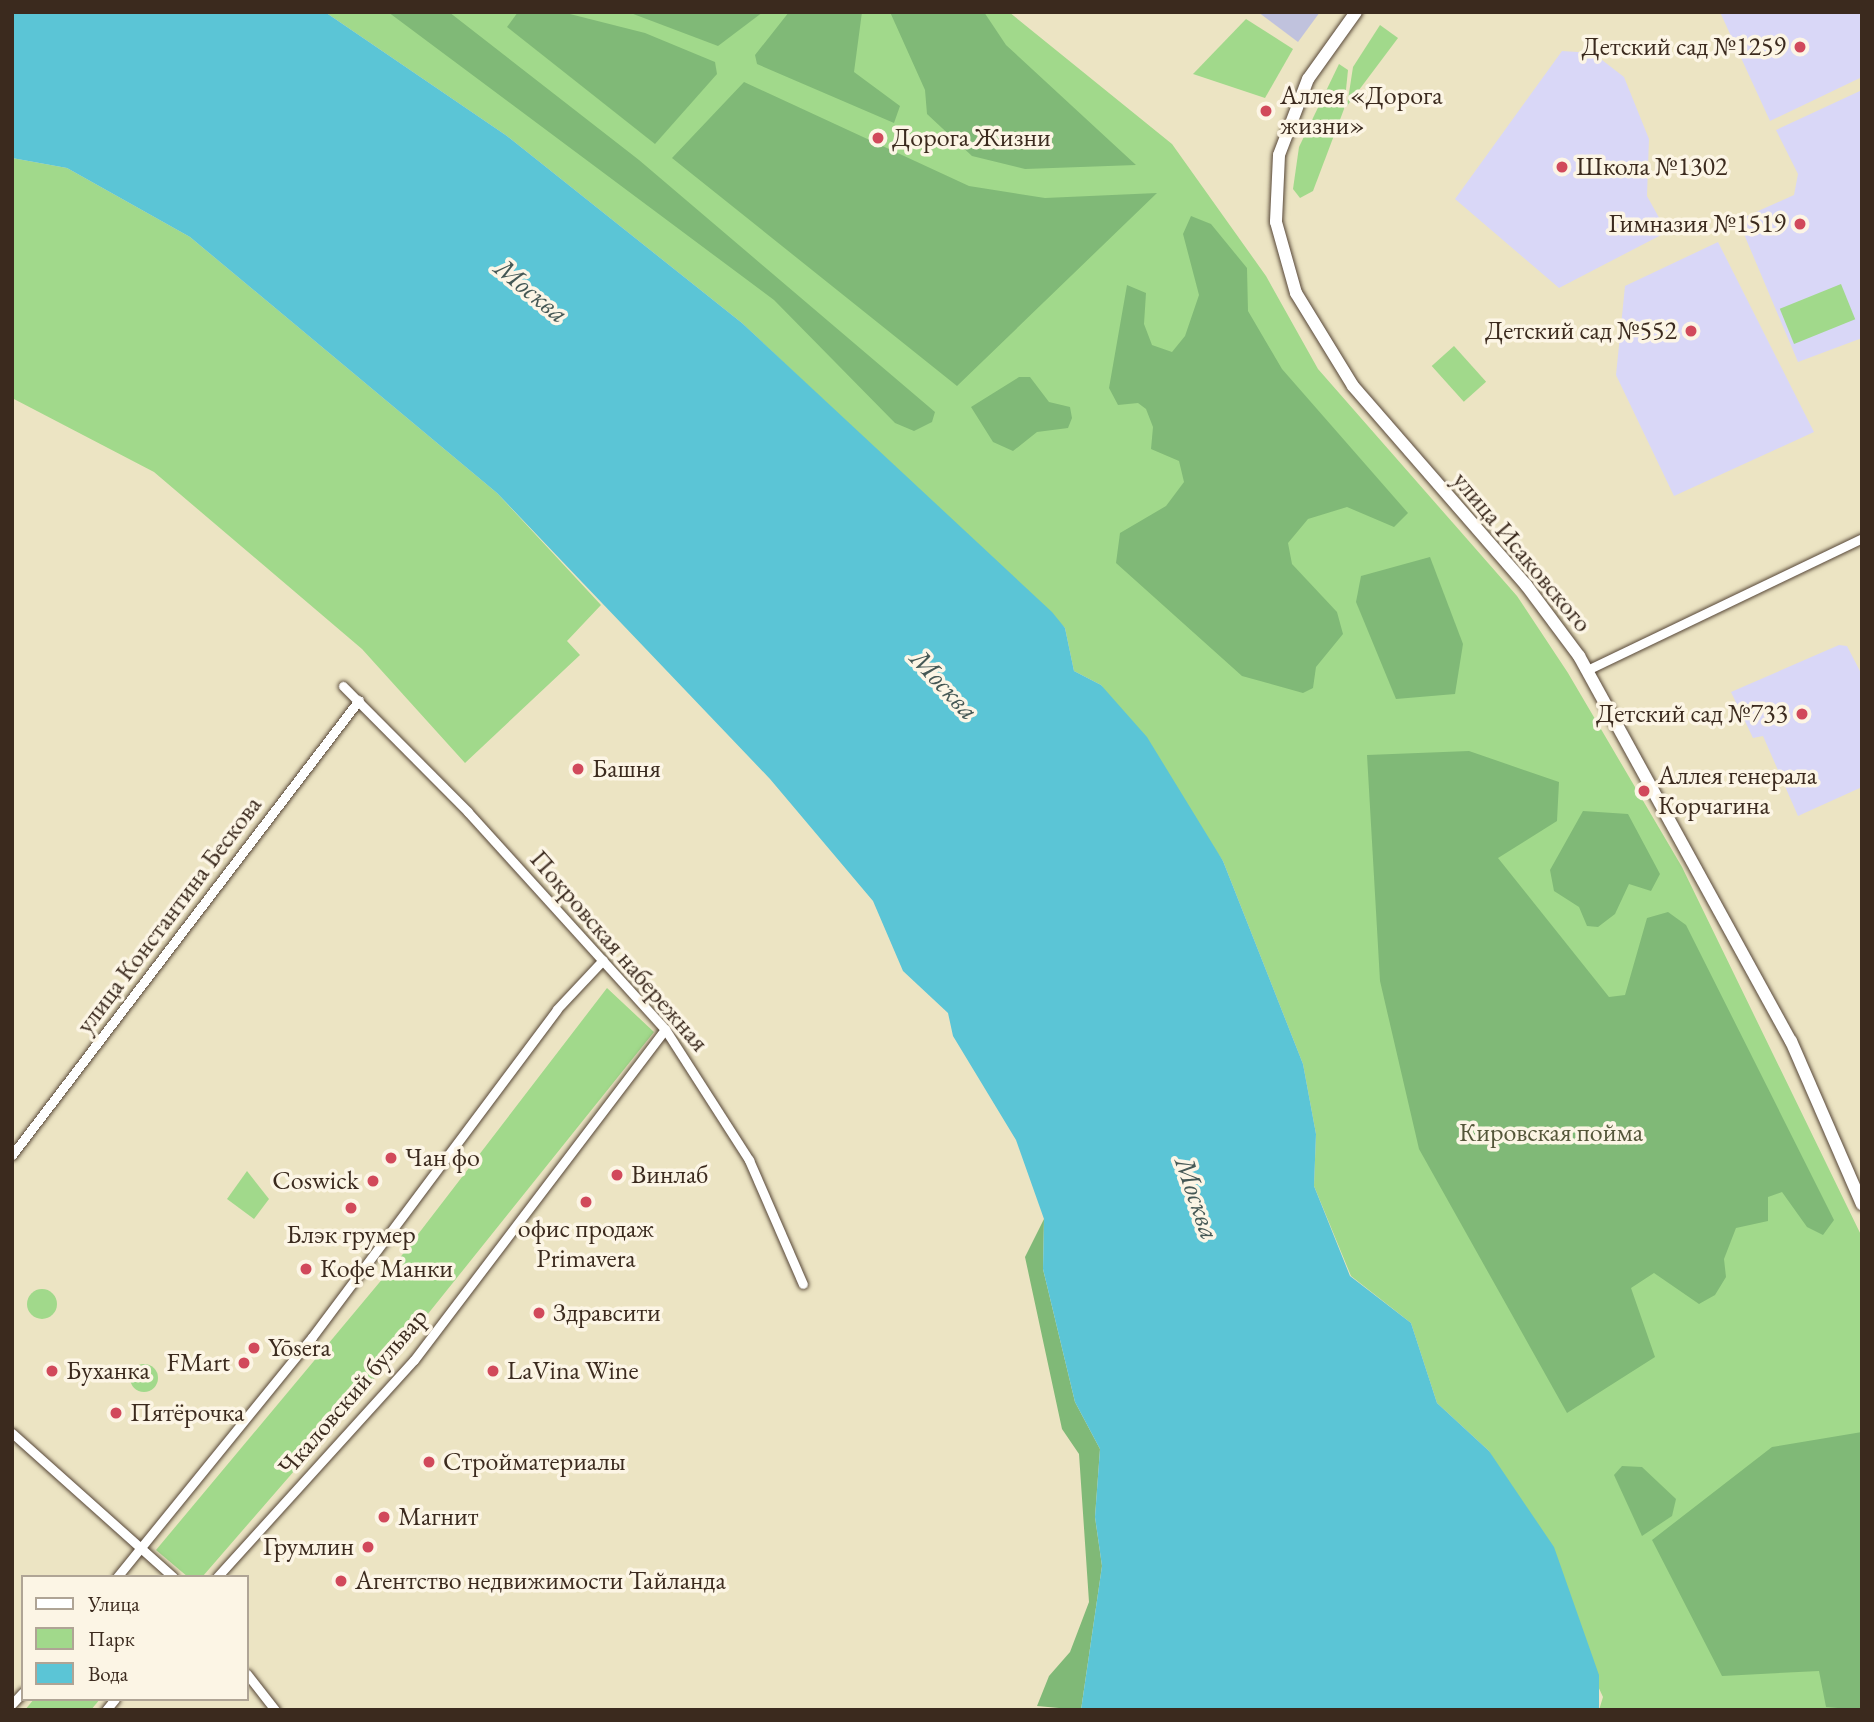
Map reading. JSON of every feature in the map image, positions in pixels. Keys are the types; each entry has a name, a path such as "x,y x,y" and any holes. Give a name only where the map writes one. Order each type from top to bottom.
{"street":[{"name":"улица Исаковского","path":"1356,12 1308,79 1285,132 1275,202 1286,268 1338,368 1541,604 1587,670 1791,1041 1862,1204"},
{"path":"1587,670 1862,538"},
{"name":"Покровская набережная","path":"344,687 665,1029 749,1160 803,1284"},
{"name":"улица Константина Бескова","path":"12,1155 359,700"},
{"path":"118,1575 312,1337 557,1009 603,960"},
{"name":"Чкаловский бульвар","path":"219,1575 414,1360 665,1029"},
{"path":"12,1433 141,1545 171,1575"},
{"path":"248,1675 275,1710"}],"shaded area":[{"path":"1258,12 1320,12 1298,42"},
{"name":"Детский сад №1259","path":"1720,12 1862,12 1862,77 1770,121"},
{"name":"Школа №1302","path":"1562,51 1593,53 1624,77 1649,139 1647,196 1667,232 1559,288 1455,199"},
{"name":"Гимназия №1519","path":"1862,90 1862,338 1798,362 1738,220 1794,195 1798,174 1776,130"},
{"name":"Детский сад №552","path":"1718,242 1814,432 1674,496 1616,375 1625,286"},
{"name":"Детский сад №733","path":"1839,645 1847,646 1862,675 1862,787 1798,816 1763,736 1753,738 1731,692"}],"green space":[{"name":"Кировская пойма","path":"325,12 1009,12 1172,144 1266,276 1318,369 1517,596 1568,673 1682,867 1862,1237 1862,1710 1599,1710 1603,1697 1489,1451 1437,1403 1411,1323 1351,1276 1314,1186 1316,1134 1303,1064 1223,861 1101,685 1074,671 1065,628 742,323 507,136"},
{"path":"388,12 449,12 639,160 935,412 932,422 914,431 895,423 774,300"},
{"path":"518,12 562,12 645,33 715,62 717,74 655,144 507,27"},
{"path":"628,12 763,12 718,46"},
{"path":"789,12 862,12 854,72 900,106 894,123 757,64 755,55"},
{"path":"890,12 984,12 1006,45 1136,165 1025,169 972,156 927,114 925,90"},
{"path":"1246,19 1293,49 1265,98 1193,74"},
{"path":"1380,25 1398,38 1347,106 1353,67"},
{"path":"1339,64 1348,70 1344,109 1313,191 1300,198 1293,189 1299,147"},
{"path":"744,82 969,186 1045,198 1157,193 957,386 672,158"},
{"path":"12,158 67,168 190,237 497,493 601,605 567,641 580,655 465,763 362,649 154,472 12,398"},
{"path":"1191,216 1211,224 1247,268 1248,311 1282,369 1408,513 1394,527 1347,507 1308,519 1288,543 1292,564 1337,612 1343,634 1316,667 1313,688 1303,693 1242,676 1116,563 1120,533 1166,506 1184,482 1179,461 1151,449 1153,427 1146,409 1138,403 1118,405 1109,388 1127,285 1146,293 1144,324 1152,345 1172,352 1185,336 1199,295 1183,234"},
{"path":"1841,284 1855,319 1794,344 1780,309"},
{"path":"1454,346 1486,382 1464,402 1432,366"},
{"path":"1019,377 1030,377 1049,402 1070,407 1072,418 1068,428 1037,432 1013,451 993,442 971,407"},
{"path":"1430,557 1463,644 1455,694 1396,699 1356,602 1361,576"},
{"path":"1469,751 1559,782 1557,821 1498,858 1609,997 1625,995 1647,918 1668,912 1686,925 1834,1220 1823,1235 1807,1227 1782,1192 1768,1197 1768,1221 1736,1228 1724,1259 1726,1277 1715,1295 1699,1304 1654,1273 1631,1288 1655,1357 1567,1413 1419,1149 1380,981 1367,755"},
{"path":"1583,811 1628,814 1660,874 1651,891 1629,884 1615,914 1598,927 1587,926 1579,907 1554,891 1550,870"},
{"path":"607,988 654,1032 399,1350 204,1575 186,1575 156,1550 399,1259"},
{"path":"247,1171 269,1199 254,1219 227,1199"},
{"path":"1044,1219 1043,1269 1075,1402 1100,1449 1095,1517 1102,1566 1081,1710 1037,1706 1049,1676 1070,1652 1089,1602 1079,1454 1062,1429 1025,1257"},
{"path":"42,1289 48,1290 56,1298 56,1310 48,1318 42,1319 36,1318 28,1310 27,1304 28,1298 36,1290"},
{"path":"144,1364 154,1368 158,1378 154,1388 144,1392 134,1388 130,1378 134,1368"},
{"path":"1862,1432 1862,1710 1826,1707 1819,1671 1722,1676 1652,1540 1772,1447"},
{"path":"1622,1466 1642,1467 1676,1499 1672,1516 1642,1536 1614,1475"},
{"path":"32,1701 98,1701 91,1710 25,1710"}],"water":[{"name":"Москва","path":"12,12 325,12 507,136 742,323 1052,612 1065,628 1074,671 1101,685 1147,737 1223,861 1303,1064 1316,1134 1314,1186 1350,1276 1411,1323 1437,1403 1489,1451 1554,1547 1599,1675 1599,1710 1081,1710 1102,1566 1095,1517 1100,1449 1075,1402 1043,1269 1044,1219 1016,1140 953,1036 948,1013 903,971 873,901 770,779 497,493 190,237 67,168 12,158"}],"place":[{"name":"Детский сад №1259","path":"1800,47"},
{"name":"Аллея «Дорога жизни»","path":"1266,111"},
{"name":"Дорога Жизни","path":"878,138"},
{"name":"Школа №1302","path":"1562,167"},
{"name":"Гимназия №1519","path":"1800,224"},
{"name":"Детский сад №552","path":"1691,331"},
{"name":"Детский сад №733","path":"1802,714"},
{"name":"Башня","path":"578,769"},
{"name":"Аллея генерала Корчагина","path":"1644,791"},
{"name":"Чан фо","path":"391,1158"},
{"name":"Винлаб","path":"617,1175"},
{"name":"Coswick","path":"373,1181"},
{"name":"офис продаж Primavera","path":"586,1202"},
{"name":"Блэк грумер","path":"351,1208"},
{"name":"Кофе Манки","path":"306,1269"},
{"name":"Здравсити","path":"539,1313"},
{"name":"Yōsera","path":"254,1348"},
{"name":"FMart","path":"244,1363"},
{"name":"Буханка","path":"52,1371"},
{"name":"LaVina Wine","path":"493,1371"},
{"name":"Пятёрочка","path":"116,1413"},
{"name":"Стройматериалы","path":"429,1462"},
{"name":"Магнит","path":"384,1517"},
{"name":"Грумлин","path":"368,1547"},
{"name":"Агентство недвижимости Тайланда","path":"341,1581"}]}
